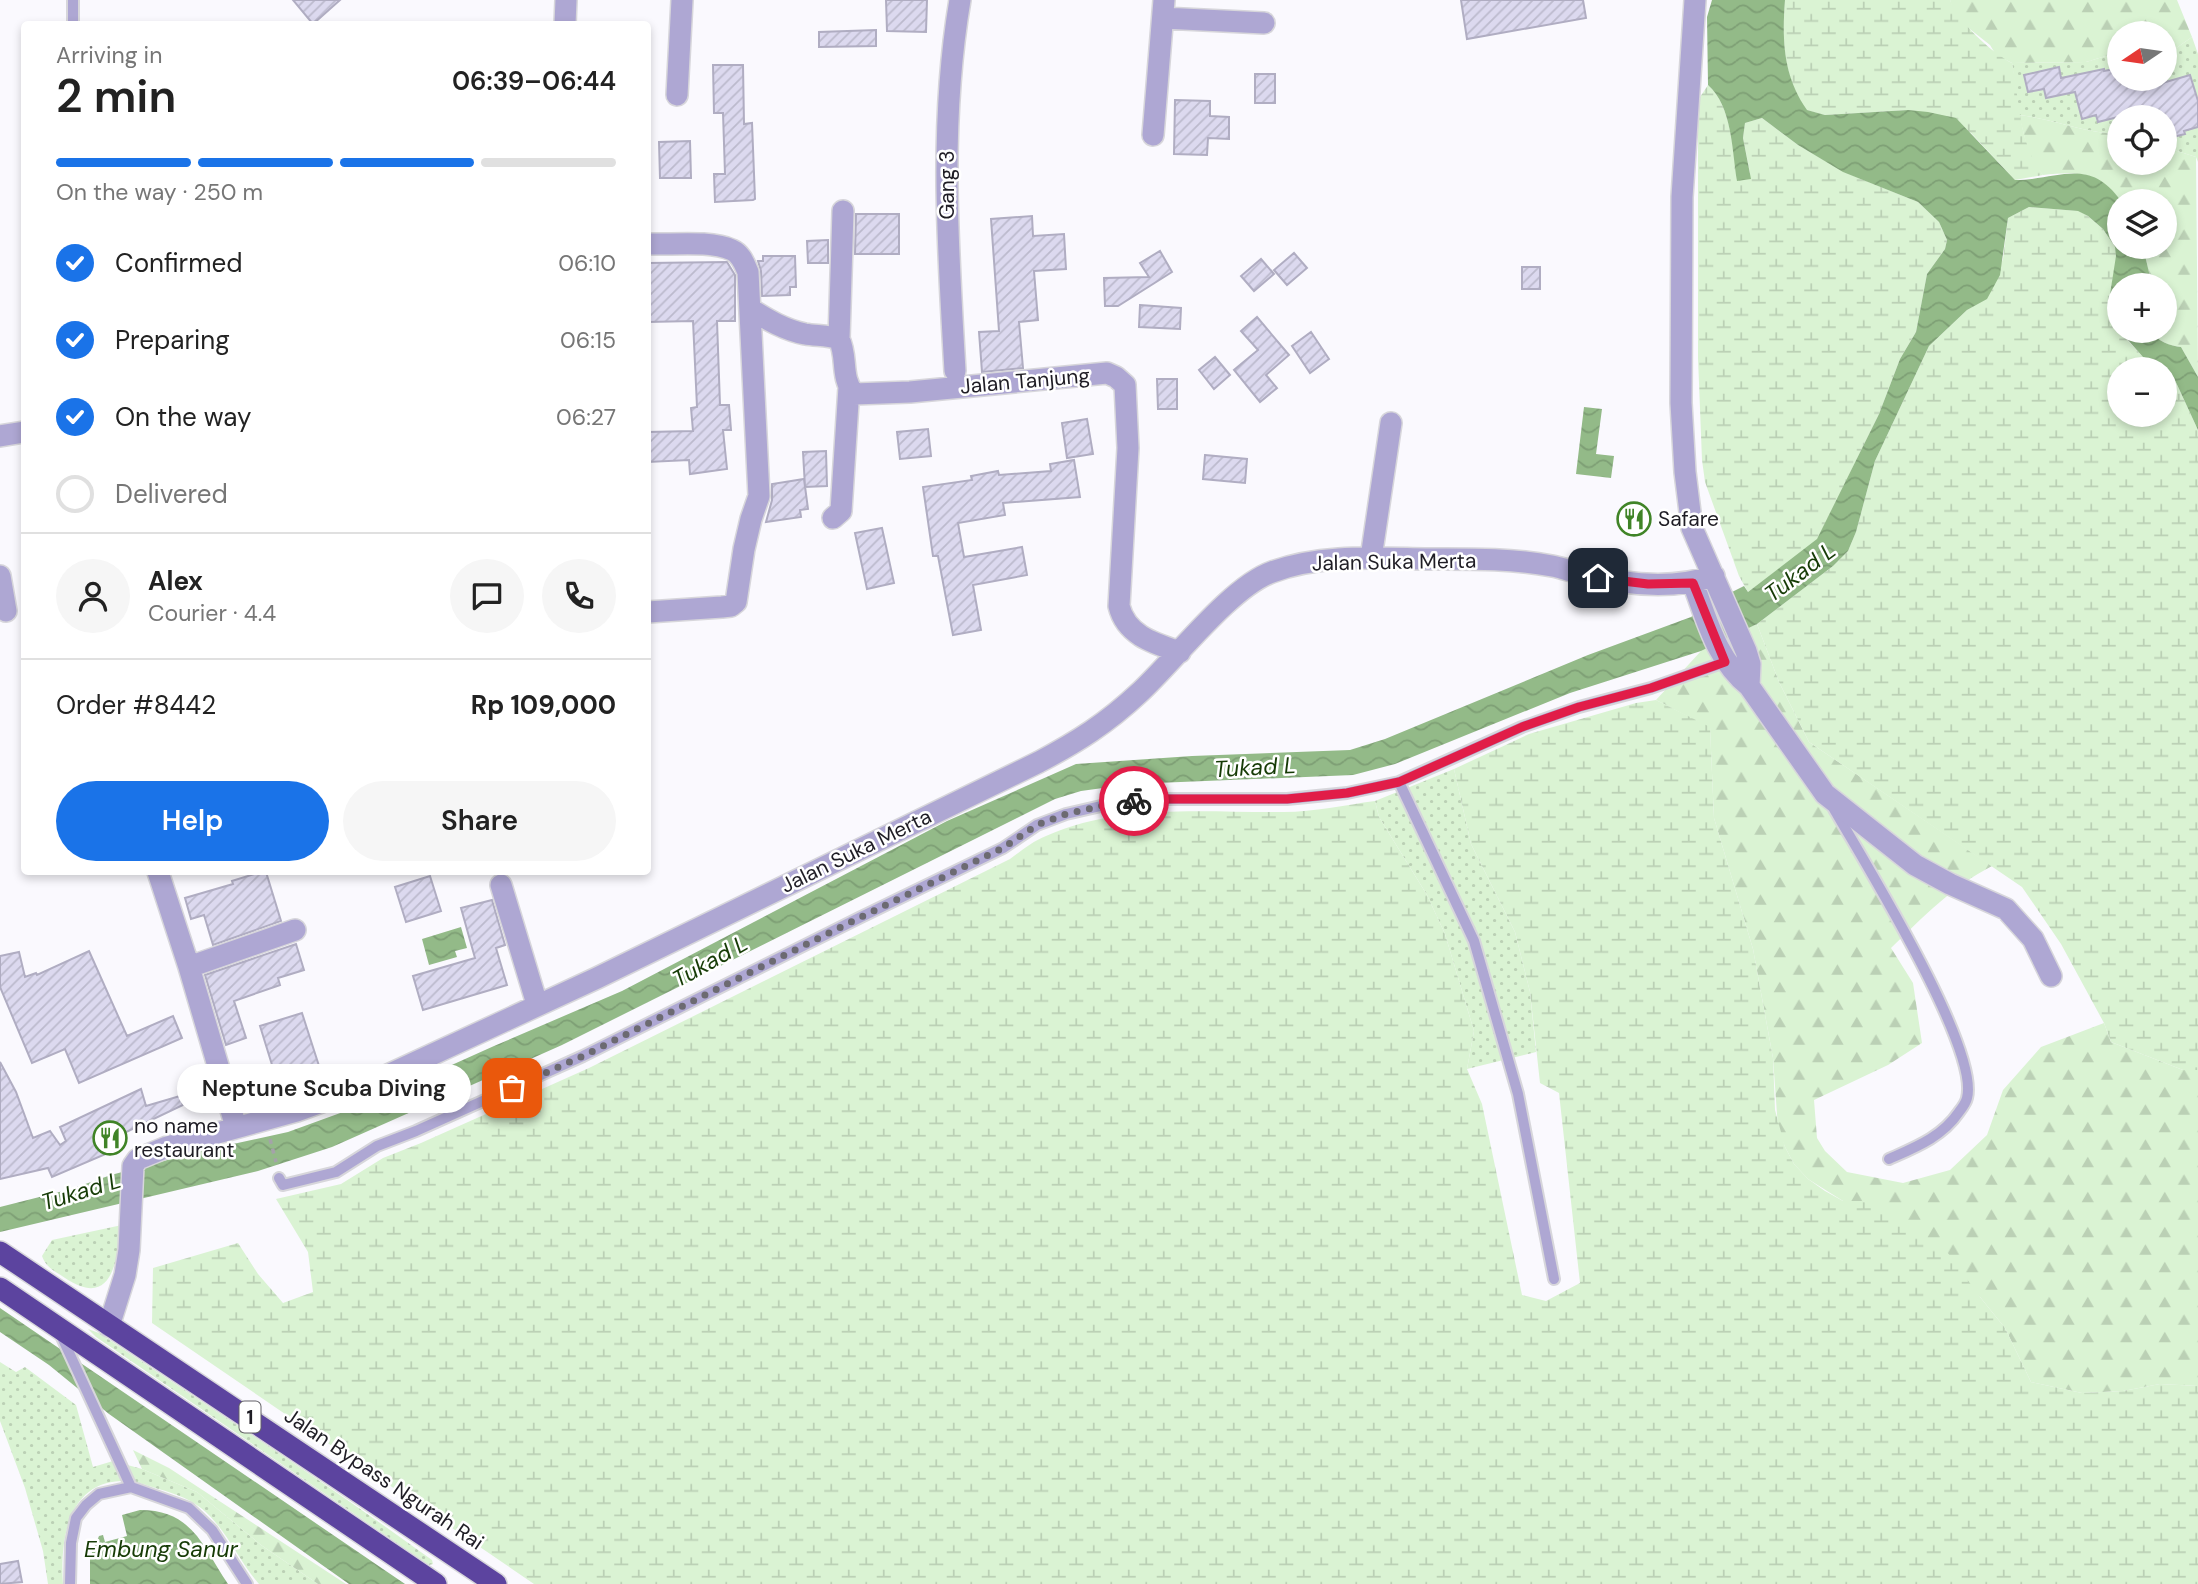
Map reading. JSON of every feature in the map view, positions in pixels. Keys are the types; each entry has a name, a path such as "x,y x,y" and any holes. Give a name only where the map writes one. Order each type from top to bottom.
{"highway":[{"name":"Jalan Bypass Ngurah Rai","path":"0,1251 496,1584"},
{"name":"1","path":"0,1288 60,1333 438,1584"},
{"path":"438,1584 456,1557"}],"street":[{"path":"565,21 566,0"},
{"path":"677,95 682,0"},
{"name":"Gang 3","path":"955,371 947,236 947,115 960,0"},
{"path":"1695,0 1682,197 1681,403 1685,472 1692,528 1742,640 1750,664 1749,686"},
{"path":"1153,135 1164,9 1264,23"},
{"path":"833,519 841,511 849,387 839,339 843,211"},
{"path":"651,244 713,245 732,250 742,258 748,272 752,310 759,496 746,539 736,602 731,606 651,612"},
{"path":"752,310 772,323 794,331 839,339"},
{"name":"Jalan Tanjung","path":"849,387 854,394 866,395 1107,373 1116,377 1125,385 1128,417 1119,606 1122,618 1130,629 1152,642 1180,652"},
{"path":"1371,558 1391,423"},
{"path":"0,436 21,432"},
{"name":"Jalan Suka Merta","path":"109,1326 125,1275 133,1167 138,1159 167,1147 298,1111 360,1088 597,978 1066,748 1115,714 1224,606 1271,572 1312,561 1371,558 1500,560 1554,566 1615,581 1697,593 1718,583"},
{"path":"0,576 6,611"},
{"path":"1697,593 1722,656 1736,677 1749,686 1825,794 1915,865 2006,909 2033,939 2051,976"},
{"path":"159,875 236,1128"},
{"path":"501,885 537,1004"},
{"path":"189,967 295,930"}],"lane":[{"path":"73,0 73,21"},
{"path":"279,1178 283,1185 336,1172 377,1146 583,1056 1003,848 1037,825 1066,814 1114,803 1164,799 1287,799 1347,793 1399,782 1522,727 1579,707 1651,688 1722,656"},
{"path":"1399,782 1474,941 1518,1094 1554,1279"},
{"path":"1825,794 1928,976 1952,1030 1968,1077 1967,1100 1952,1122 1933,1139 1889,1159"},
{"path":"60,1333 131,1487"},
{"path":"70,1584 71,1543 76,1518 99,1494 131,1487 189,1508 212,1530 247,1584"}],"path":[{"path":"268,1128 279,1178"}],"green space":[{"path":"1785,0 1950,0 1960,18 1977,36 2012,63 2024,135 2043,175 2015,180 1971,133 1908,110 1825,115 1806,110 1788,71 1784,29"},
{"path":"1950,0 2177,0 2192,37 2177,48 2177,21 2107,21 2107,56 2086,62 2012,63 1996,55 1990,45 1966,26 1953,10"},
{"path":"2192,37 2198,54 2198,162 2196,157 2177,151 2177,105 2107,105 2107,133 2019,115 2012,63 2086,62 2107,56 2107,91 2177,91 2177,48"},
{"path":"1708,85 1722,104 1726,116 1738,181 1750,173 1743,138 1745,123 1762,118 1798,145 1844,172 1918,202 1939,222 1947,240 1945,249 1927,274 1916,332 1900,359 1879,414 1817,540 1748,592 1739,576 1705,482 1702,460 1698,358 1698,100"},
{"path":"2019,115 2107,133 2107,175 2177,175 2177,151 2196,157 2198,377 2181,347 2167,343 2177,343 2177,273 2149,273 2146,259 2177,259 2177,189 2110,189 2087,175 2043,175 2030,159"},
{"path":"2029,207 2079,211 2103,229 2107,235 2107,259 2116,259 2114,273 2107,273 2107,343 2130,343 2143,357 2107,357 2107,427 2177,427 2177,384 2198,430 2198,1070 2183,1070 2111,1042 2104,1023 2061,944 2022,887 1809,742 1779,682 1757,624 1833,566 1848,551 1856,532 1875,461 1929,346 1967,310 1987,298 2003,259 2008,218"},
{"path":"1757,624 1779,682 1809,742 1992,866 1951,893 1891,948 1913,983 1922,1043 1888,1065 1814,1100 1817,1138 1825,1151 1847,1172 1903,1183 1950,1170 1987,1135 2003,1090 2041,1047 2104,1023 2111,1042 2183,1070 2198,1070 2198,1386 2160,1384 2123,1391 2082,1393 2031,1382 2005,1328 1980,1297 1863,1201 1843,1201 1808,1179 1794,1164 1778,1128 1773,1058 1753,949 1714,818 1710,728 1656,700 1701,651"},
{"path":"1656,700 1710,727 1714,818 1753,949 1773,1058 1775,1110 1785,1147 1794,1164 1808,1179 1825,1191 1843,1201 1863,1201 1945,1249 2005,1328 2031,1382 2082,1393 2123,1391 2160,1384 2198,1386 2198,1584 534,1584 152,1323 153,1268 238,1243 258,1274 283,1303 313,1292 308,1252 276,1199 341,1184 383,1158 589,1068 1010,859 1046,836 1104,818 1133,814 1193,811 1295,812 1375,801 1379,817 1427,895 1445,934 1474,1031 1467,1069 1482,1104 1522,1295 1546,1301 1580,1283 1559,1093 1540,1083 1530,992 1515,932 1471,844 1454,769 1529,734 1636,703"},
{"path":"1454,769 1471,844 1515,932 1530,992 1536,1052 1467,1069 1474,1031 1445,934 1427,895 1379,817 1375,801"},
{"path":"122,1225 118,1252 110,1276 103,1284 93,1288 81,1286 65,1278 48,1266 42,1256 52,1240"},
{"path":"88,1329 99,1333 308,1473 432,1560 433,1564 429,1565"},
{"path":"0,1362 16,1372 25,1367 76,1405 93,1467 113,1461 142,1469 197,1492 261,1545 318,1584 259,1584 218,1525 201,1508 171,1493 125,1481 103,1484 89,1492 78,1503 66,1533 63,1584 48,1584 43,1551 25,1488 0,1421"},
{"path":"133,1450 169,1468 346,1584 318,1584 261,1545 197,1492 142,1469"}],"water":[{"name":"Tukad L","path":"1712,0 1785,0 1786,57 1793,84 1807,110 1825,115 1908,110 1956,118 2015,180 2085,175 2097,179 2111,189 2107,189 2107,235 2088,216 2078,211 2029,207 2008,218 2000,275 1987,299 1967,310 1929,346 1875,461 1856,532 1848,551 1833,566 1757,624 1701,651 1570,693 1395,764 1353,775 1132,784 1081,791 1055,799 562,1045 332,1147 258,1171 0,1232 0,1207 201,1151 288,1132 365,1104 622,991 947,821 1076,764 1350,750 1385,739 1588,655 1691,617 1712,602 1744,586 1748,592 1817,539 1879,414 1900,359 1916,332 1927,274 1945,249 1947,240 1939,222 1918,202 1843,172 1798,145 1762,118 1745,123 1743,138 1751,179 1737,181 1726,116 1722,104 1708,85 1707,17"},
{"path":"2116,259 2146,259 2149,273 2113,273"},
{"path":"2131,343 2167,343 2181,347 2198,377 2198,430 2177,384 2177,357 2143,357"},
{"path":"1584,407 1602,409 1596,454 1614,456 1611,478 1576,474"},
{"path":"461,927 467,948 455,951 457,957 429,965 422,939"},
{"path":"0,1308 405,1584 349,1584 109,1414 49,1365 0,1332"},
{"name":"Embung Sanur","path":"140,1510 173,1516 185,1524 203,1544 228,1584 90,1584 90,1557 99,1536 103,1535 105,1542 127,1536 122,1515"}],"building":[{"path":"293,0 340,0 316,21 310,21"},
{"path":"886,0 927,0 926,32 887,31"},
{"path":"1461,0 1583,0 1586,18 1467,39"},
{"path":"876,30 876,46 819,47 819,32"},
{"path":"713,65 743,65 744,124 752,123 753,200 715,202 714,174 725,174 723,113 714,113"},
{"path":"2059,67 2061,78 2104,69 2107,70 2107,91 2177,91 2177,79 2190,75 2198,101 2198,127 2177,136 2177,105 2107,105 2107,120 2098,122 2096,115 2082,119 2075,92 2046,98 2044,89 2028,92 2024,75"},
{"path":"1255,74 1275,74 1275,103 1255,103"},
{"path":"1175,100 1210,101 1210,116 1229,117 1229,139 1208,138 1207,155 1174,154"},
{"path":"690,141 691,178 660,178 659,142"},
{"path":"856,214 899,214 899,254 855,254"},
{"path":"1032,216 1033,236 1064,234 1066,269 1034,271 1038,320 1019,322 1023,368 982,372 979,332 999,331 991,219"},
{"path":"828,240 828,263 808,263 807,241"},
{"path":"1160,251 1172,272 1118,306 1105,306 1104,278 1149,277 1140,263"},
{"path":"1294,253 1307,268 1287,285 1274,270"},
{"path":"763,256 795,256 796,287 790,287 790,295 762,296 758,261 763,261"},
{"path":"1261,259 1274,274 1254,291 1241,276"},
{"path":"727,262 735,275 735,321 717,321 720,405 729,405 731,430 723,430 727,469 690,474 689,460 651,462 651,432 693,431 691,408 697,407 693,321 651,322 651,263"},
{"path":"1522,267 1540,267 1540,289 1522,289"},
{"path":"1140,305 1181,308 1180,329 1139,327"},
{"path":"1257,317 1289,355 1266,375 1277,388 1260,402 1234,370 1258,350 1241,331"},
{"path":"1311,332 1329,359 1310,373 1292,346"},
{"path":"1215,357 1230,375 1214,389 1199,370"},
{"path":"1157,379 1177,379 1177,409 1158,409"},
{"path":"1087,419 1093,454 1067,458 1062,423"},
{"path":"928,429 931,456 900,459 897,432"},
{"path":"826,451 827,486 805,487 803,452"},
{"path":"1205,455 1247,459 1245,483 1203,479"},
{"path":"1074,460 1080,497 1003,503 1005,515 958,523 964,557 1022,547 1027,575 973,585 981,630 953,635 938,556 933,556 923,487 972,480 971,476 998,471 999,475 1051,471 1050,464"},
{"path":"804,479 808,509 800,510 801,517 766,522 772,500 772,484"},
{"path":"882,528 894,583 867,589 855,533"},
{"path":"251,875 267,875 281,921 213,945 204,915 191,919 185,898 233,884 232,881"},
{"path":"430,876 441,911 406,922 395,887"},
{"path":"492,900 505,945 496,948 507,985 423,1010 413,976 475,958 461,908"},
{"path":"296,944 304,970 278,978 280,985 234,1001 246,1038 226,1045 205,975"},
{"path":"89,951 127,1036 173,1016 182,1038 79,1083 65,1049 32,1063 0,987 0,956 19,952 25,977 36,973 37,975"},
{"path":"302,1013 320,1069 277,1081 260,1026"},
{"path":"0,1062 16,1092 33,1138 50,1131 60,1145 66,1141 60,1127 141,1089 146,1106 180,1096 183,1105 103,1143 108,1153 52,1177 48,1168 0,1179"},
{"path":"267,1071 274,1097 256,1102 248,1077"},
{"path":"18,1561 22,1582 0,1584 0,1564"}],"way so far":[{"path":"512,1088 583,1056 1003,848 1037,825 1066,814 1134,801"}],"place":[{"name":"Safare","path":"1634,519"},
{"name":"Neptune Scuba Diving","path":"512,1088"},
{"name":"no name restaurant","path":"110,1138"}],"route":[{"path":"1134,801 1287,799 1347,793 1399,782 1522,727 1579,707 1620,698 1725,662 1693,583 1648,584 1598,578"}]}
